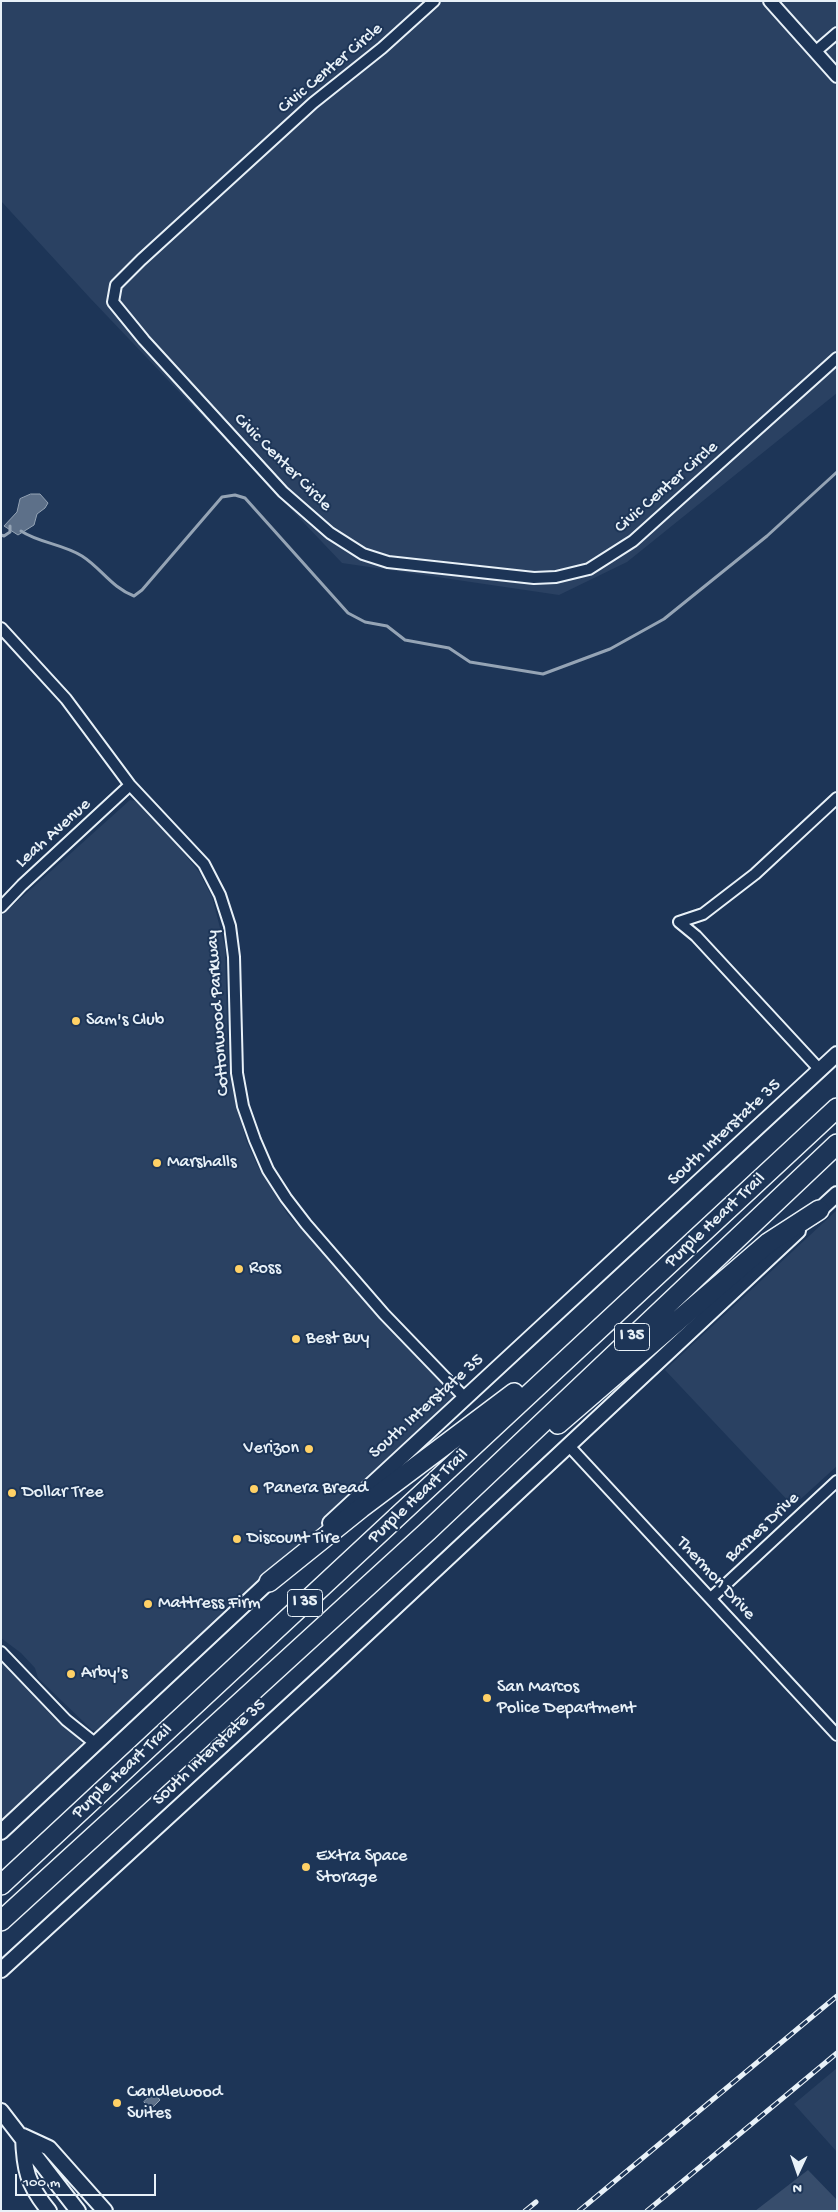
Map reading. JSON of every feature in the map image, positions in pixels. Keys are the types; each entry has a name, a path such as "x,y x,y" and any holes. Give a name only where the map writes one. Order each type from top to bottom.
{"highway":[{"name":"Purple Heart Trail","path":"1,1885 837,1108"},
{"name":"Purple Heart Trail","path":"1,1921 428,1531 837,1144"},
{"path":"428,1531 465,1504 768,1243 820,1210"},
{"path":"270,1582 361,1508 608,1320"}],"main road":[{"name":"South Interstate 35","path":"1,1832 270,1582 355,1499 837,1054"},
{"name":"South Interstate 35","path":"1,1970 569,1446 837,1194"},
{"path":"1,2111 23,2136 78,2211"},
{"path":"23,2136 24,2164 31,2184 48,2211"},
{"path":"23,2136 49,2148 105,2211"}],"street":[{"name":"Civic Center Circle","path":"434,1 382,48 312,103 116,285 113,302 144,340 289,498 330,533 363,554 388,562 534,578 556,578 589,569 633,541 652,526 837,358"},
{"path":"770,1 837,76"},
{"path":"815,52 837,33"},
{"name":"Cottonwood Parkway","path":"1,628 66,699 130,785 204,864 220,895 230,926 234,957 237,1073 243,1106 268,1170 306,1224 384,1314 465,1398"},
{"name":"Leah Avenue","path":"1,907 22,885 130,785"},
{"path":"820,1070 696,936 679,922 703,914 755,874 837,798"},
{"name":"Thermon Drive","path":"569,1446 837,1734"},
{"name":"Barnes Drive","path":"711,1598 837,1481"},
{"path":"1,1652 66,1720 96,1744"}],"shaded area":[{"path":"1,1 837,1 837,393 627,562 559,595 342,563 90,298 1,201"},
{"path":"31,494 40,494 48,503 37,514 34,525 18,535 4,526 17,512 20,499"},
{"path":"130,800 140,805 182,851 199,872 212,897 225,947 228,1060 233,1091 246,1140 258,1167 288,1215 449,1390 453,1395 453,1401 214,1626 101,1730 96,1731 92,1730 38,1678 35,1668 21,1653 1,1638 1,916"},
{"path":"837,1210 837,1466 793,1506 665,1370"},
{"path":"1,1656 79,1739 82,1745 79,1751 1,1823"},
{"path":"837,2068 837,2152 794,2104"},
{"path":"154,2093 160,2100 151,2109 144,2102"},
{"path":"808,2170 837,2200 837,2211 755,2211"}],"waterway":[{"path":"21,531 82,556 119,588 134,596 142,590 222,497 235,495 245,498 348,613 365,622 387,626 405,640 449,648 470,662 543,674 610,649 664,619 767,536 837,472"},
{"path":"1,535 4,536 10,532 10,526"}],"railway":[{"path":"579,2211 837,1996"},
{"path":"647,2211 837,2053"},
{"path":"525,2211 536,2202"}],"place":[{"name":"Sam's Club","path":"76,1021"},
{"name":"Marshalls","path":"157,1163"},
{"name":"Ross","path":"239,1269"},
{"name":"Best Buy","path":"296,1339"},
{"name":"Verizon","path":"309,1449"},
{"name":"Panera Bread","path":"254,1489"},
{"name":"Dollar Tree","path":"12,1493"},
{"name":"Discount Tire","path":"237,1539"},
{"name":"Mattress Firm","path":"148,1604"},
{"name":"Arby's","path":"71,1674"},
{"name":"San Marcos Police Department","path":"487,1698"},
{"name":"Extra Space Storage","path":"306,1867"},
{"name":"Candlewood Suites","path":"117,2103"}]}
